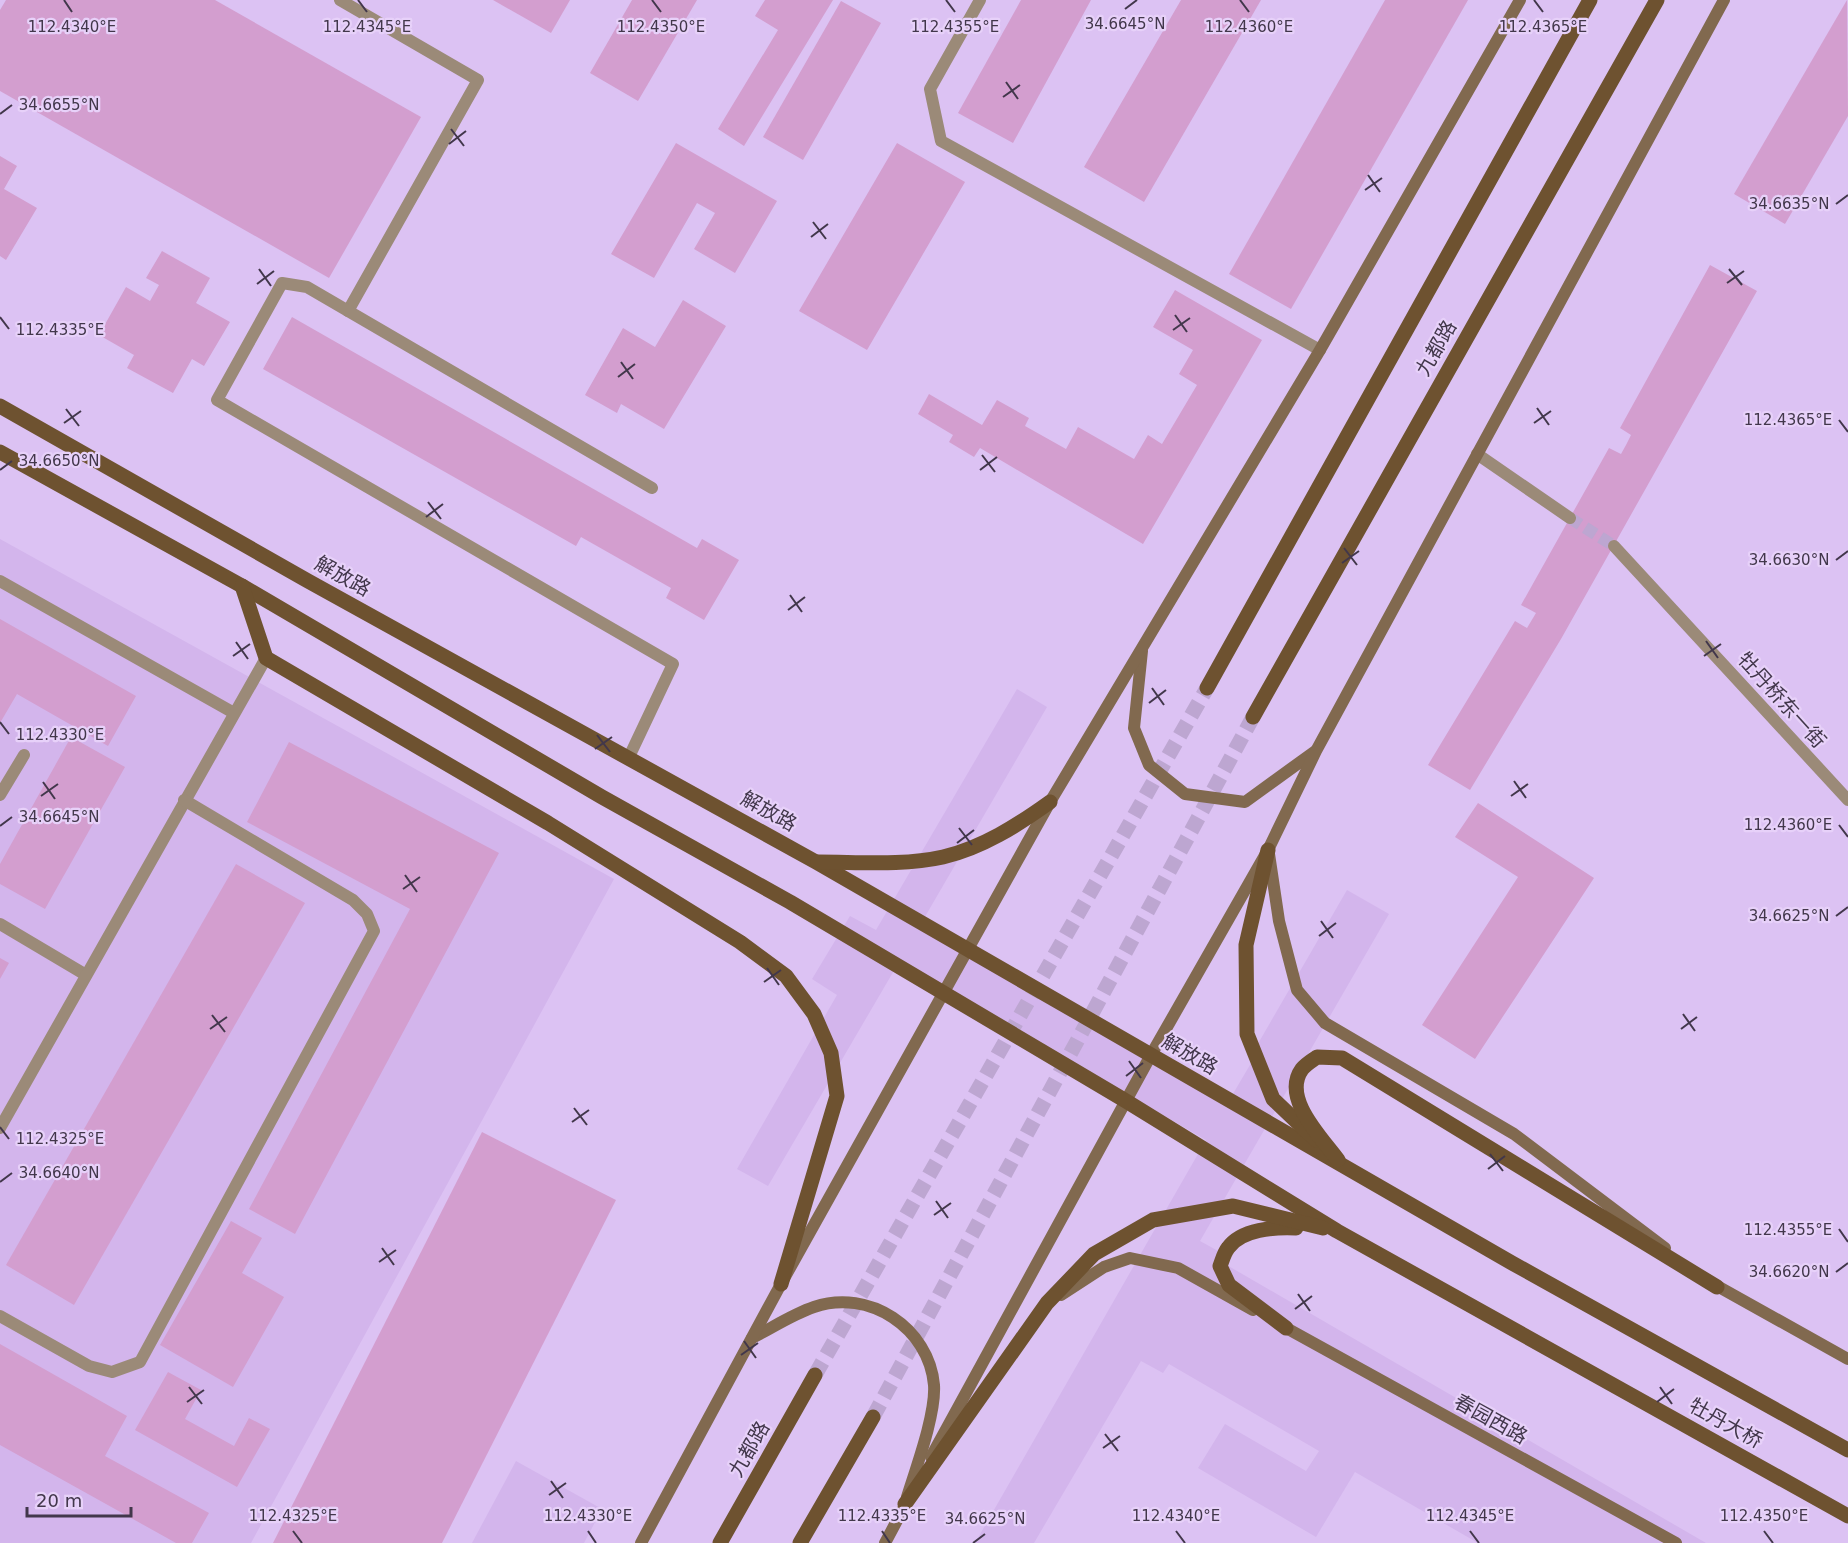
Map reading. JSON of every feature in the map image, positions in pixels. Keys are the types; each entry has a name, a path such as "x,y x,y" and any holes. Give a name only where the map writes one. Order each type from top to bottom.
{"main road":[{"path":"641,1543 781,1284 1050,802 1320,350 1520,0"},
{"name":"九都路","path":"1207,688 1590,0"},
{"name":"九都路","path":"1253,717 1657,0"},
{"path":"885,1543 1151,1055 1268,850 1316,750 1724,0"},
{"name":"解放路","path":"0,406 308,581 816,862 1512,1263"},
{"path":"0,452 242,586 942,993 1126,1101 1337,1231"},
{"path":"242,586 266,658 548,823 740,942 786,976 814,1014 831,1053 837,1096 781,1284"},
{"path":"1143,646 1134,728 1149,765 1185,794 1245,802 1316,750"},
{"path":"816,862 898,862 944,857 1014,828 1050,802"},
{"path":"1268,850 1246,945 1247,1034 1273,1099 1342,1165"},
{"path":"1268,850 1279,921 1297,990 1325,1023 1514,1134 1717,1287"},
{"path":"1342,1165 1300,1106 1296,1085 1302,1069 1317,1057 1342,1058 1717,1287 1848,1359"},
{"path":"905,1504 1047,1303 1094,1254 1152,1220 1233,1206 1337,1231"},
{"path":"1286,1328 1229,1285 1220,1266 1228,1247 1245,1235 1277,1227 1337,1231"},
{"name":"牡丹大桥","path":"1337,1231 1490,1314 1848,1516"},
{"name":"春园西路","path":"1047,1303 1104,1267 1130,1258 1178,1268 1676,1543"},
{"name":"牡丹大桥","path":"1512,1263 1848,1450"},
{"path":"752,1338 814,1307 843,1302 879,1308 904,1325 929,1359 934,1388 927,1429 905,1504"},
{"name":"九都路","path":"720,1543 815,1375"},
{"path":"800,1543 873,1417"}],"street":[{"path":"340,0 478,80 348,311"},
{"path":"980,0 930,89 941,141 1320,350"},
{"path":"628,757 673,664 217,400 282,283 307,287 652,488"},
{"path":"1477,454 1570,518"},
{"name":"牡丹桥东一街","path":"1614,546 1848,800"},
{"path":"0,581 234,713"},
{"path":"0,1128 266,658"},
{"path":"0,795 24,755"},
{"path":"0,1316 89,1366 112,1372 140,1362 374,931 367,914 353,900 184,800"},
{"path":"0,924 86,975"}],"shaded area":[{"path":"0,539 614,879 251,1543 0,1543"},
{"path":"1017,689 1047,707 919,927 1227,1104 1257,1053 1256,1047 1347,890 1389,914 1200,1241 1229,1257 1225,1264 1706,1543 1478,1543 1355,1472 1316,1537 1198,1468 1225,1424 1306,1471 1319,1451 1169,1364 1163,1373 1141,1361 1034,1543 975,1543 1206,1140 899,962 768,1186 737,1169 837,995 812,979 850,916 876,930"},
{"path":"516,1461 602,1509 584,1543 472,1543"}],"building":[{"path":"6,0 215,0 421,117 329,278 0,91 0,10"},
{"path":"493,0 570,0 551,33"},
{"path":"632,0 697,0 638,101 590,73"},
{"path":"765,0 833,0 744,146 718,129 778,30 755,16"},
{"path":"1021,0 1091,0 1013,143 958,113"},
{"path":"1181,0 1261,0 1144,202 1084,167"},
{"path":"1385,0 1468,0 1291,309 1229,274"},
{"path":"1847,0 1848,116 1785,224 1734,194"},
{"path":"841,1 881,23 803,160 763,137"},
{"path":"676,143 777,201 735,273 694,249 715,213 697,203 654,278 611,254"},
{"path":"897,143 965,182 867,350 799,311"},
{"path":"0,156 17,166 4,189 37,208 6,260 0,256"},
{"path":"162,251 210,278 196,303 230,322 204,366 192,359 173,393 127,368 134,355 99,335 126,287 150,301 159,285 146,278"},
{"path":"1710,265 1757,291 1561,639 1470,790 1428,765 1515,621 1527,628 1536,613 1521,605 1609,448 1621,454 1631,435 1620,428"},
{"path":"1175,290 1262,340 1143,544 980,448 974,457 949,442 953,435 918,414 929,394 982,425 997,400 1029,418 1025,426 1066,449 1078,427 1134,459 1148,435 1162,444 1197,385 1179,374 1193,350 1153,327"},
{"path":"683,300 726,326 664,429 621,404 617,413 585,395 623,328 655,347"},
{"path":"292,317 697,548 702,539 739,560 704,620 666,598 671,588 581,537 576,546 263,369"},
{"path":"0,619 136,696 108,746 17,694 0,723"},
{"path":"71,737 125,767 45,909 0,884 0,864"},
{"path":"289,742 499,853 295,1234 249,1209 410,909 247,822"},
{"path":"1478,803 1594,878 1475,1059 1422,1025 1518,877 1455,837"},
{"path":"236,864 305,903 74,1305 6,1265"},
{"path":"0,958 9,963 0,979"},
{"path":"482,1132 616,1200 442,1543 273,1543"},
{"path":"231,1221 262,1238 242,1273 284,1297 233,1387 160,1345"},
{"path":"0,1344 127,1416 105,1456 209,1513 192,1543 176,1543 0,1445"},
{"path":"168,1372 201,1390 185,1419 234,1446 249,1418 270,1429 237,1487 135,1430"}],"tunnel":[{"path":"1570,518 1614,546"},
{"path":"815,1375 1207,688"},
{"path":"873,1417 1253,717"}]}
